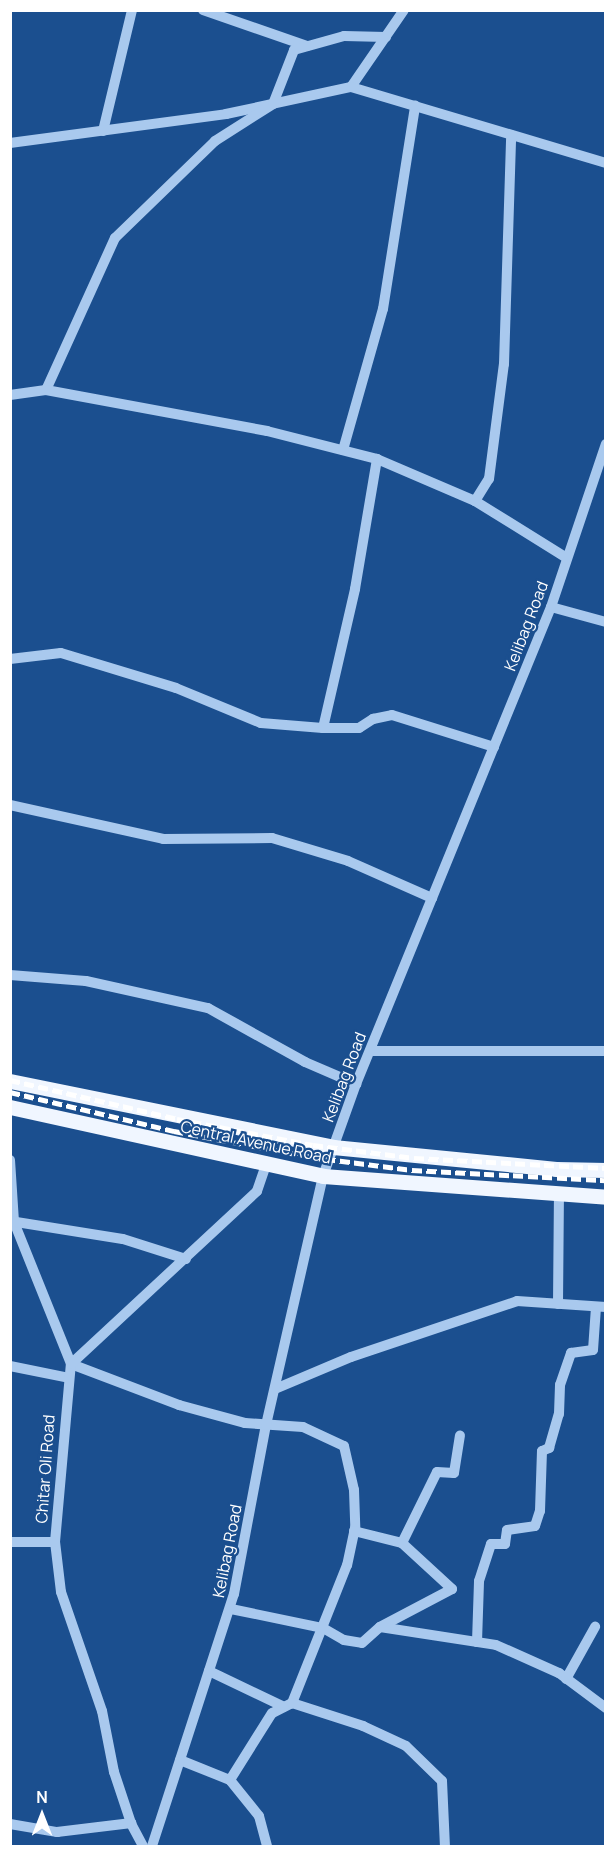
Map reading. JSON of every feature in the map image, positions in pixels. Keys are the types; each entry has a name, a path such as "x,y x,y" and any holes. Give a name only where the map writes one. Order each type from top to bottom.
{"main road":[{"path":"10,1081 333,1146 556,1169 606,1170"},
{"name":"Central Avenue Road","path":"10,1107 322,1176 559,1196 606,1197"}],"street":[{"path":"103,130 132,10"},
{"path":"203,10 307,46"},
{"path":"351,87 404,10"},
{"path":"45,390 115,238 215,141 273,104 294,50 344,36 386,37"},
{"path":"10,143 273,104 351,87 606,163"},
{"path":"343,450 383,309 415,106"},
{"path":"476,501 489,479 504,364 511,135"},
{"path":"10,394 45,390 267,430 377,459 476,501 567,558"},
{"name":"Kelibag Road","path":"152,1846 231,1609 266,1425 322,1176 356,1084 551,607 606,444"},
{"path":"324,728 355,589 377,459"},
{"path":"551,607 606,622"},
{"path":"10,659 62,653 176,688 261,723 359,728 373,719 392,715 494,747"},
{"path":"10,805 163,840 272,838 348,861 432,898"},
{"path":"10,975 86,981 208,1008 305,1062 356,1084"},
{"path":"370,1051 606,1051"},
{"path":"10,1160 12,1221 70,1364 179,1405 266,1425 303,1427 344,1446 354,1490 354,1531 347,1565 324,1628 288,1705 272,1713 230,1780"},
{"path":"70,1364 257,1191 267,1162"},
{"path":"558,1304 559,1196"},
{"path":"12,1221 123,1239 186,1259"},
{"path":"275,1389 351,1357 517,1300 601,1307 593,1350 571,1353 560,1385 559,1414 549,1448 542,1451 540,1511 535,1526 507,1530 505,1544 491,1544 479,1581 477,1642"},
{"name":"Chitar Oli Road","path":"70,1364 55,1542 61,1592 102,1711 114,1772 131,1823 143,1846"},
{"path":"10,1366 69,1378"},
{"path":"402,1543 437,1472 454,1473 459,1436"},
{"path":"231,1609 324,1628 344,1640 362,1643 380,1627 452,1589 402,1543 354,1531"},
{"path":"10,1542 55,1542"},
{"path":"380,1627 496,1645 566,1679 606,1708"},
{"path":"566,1679 595,1627"},
{"path":"209,1671 288,1705 363,1726 406,1746 442,1781 445,1846"},
{"path":"180,1760 230,1780 259,1816 267,1846"},
{"path":"10,1824 57,1832 131,1823"}],"railway":[{"path":"10,1080 177,1119 313,1145 414,1158 606,1168"},
{"path":"10,1092 174,1131 311,1157 412,1170 606,1180"}]}
